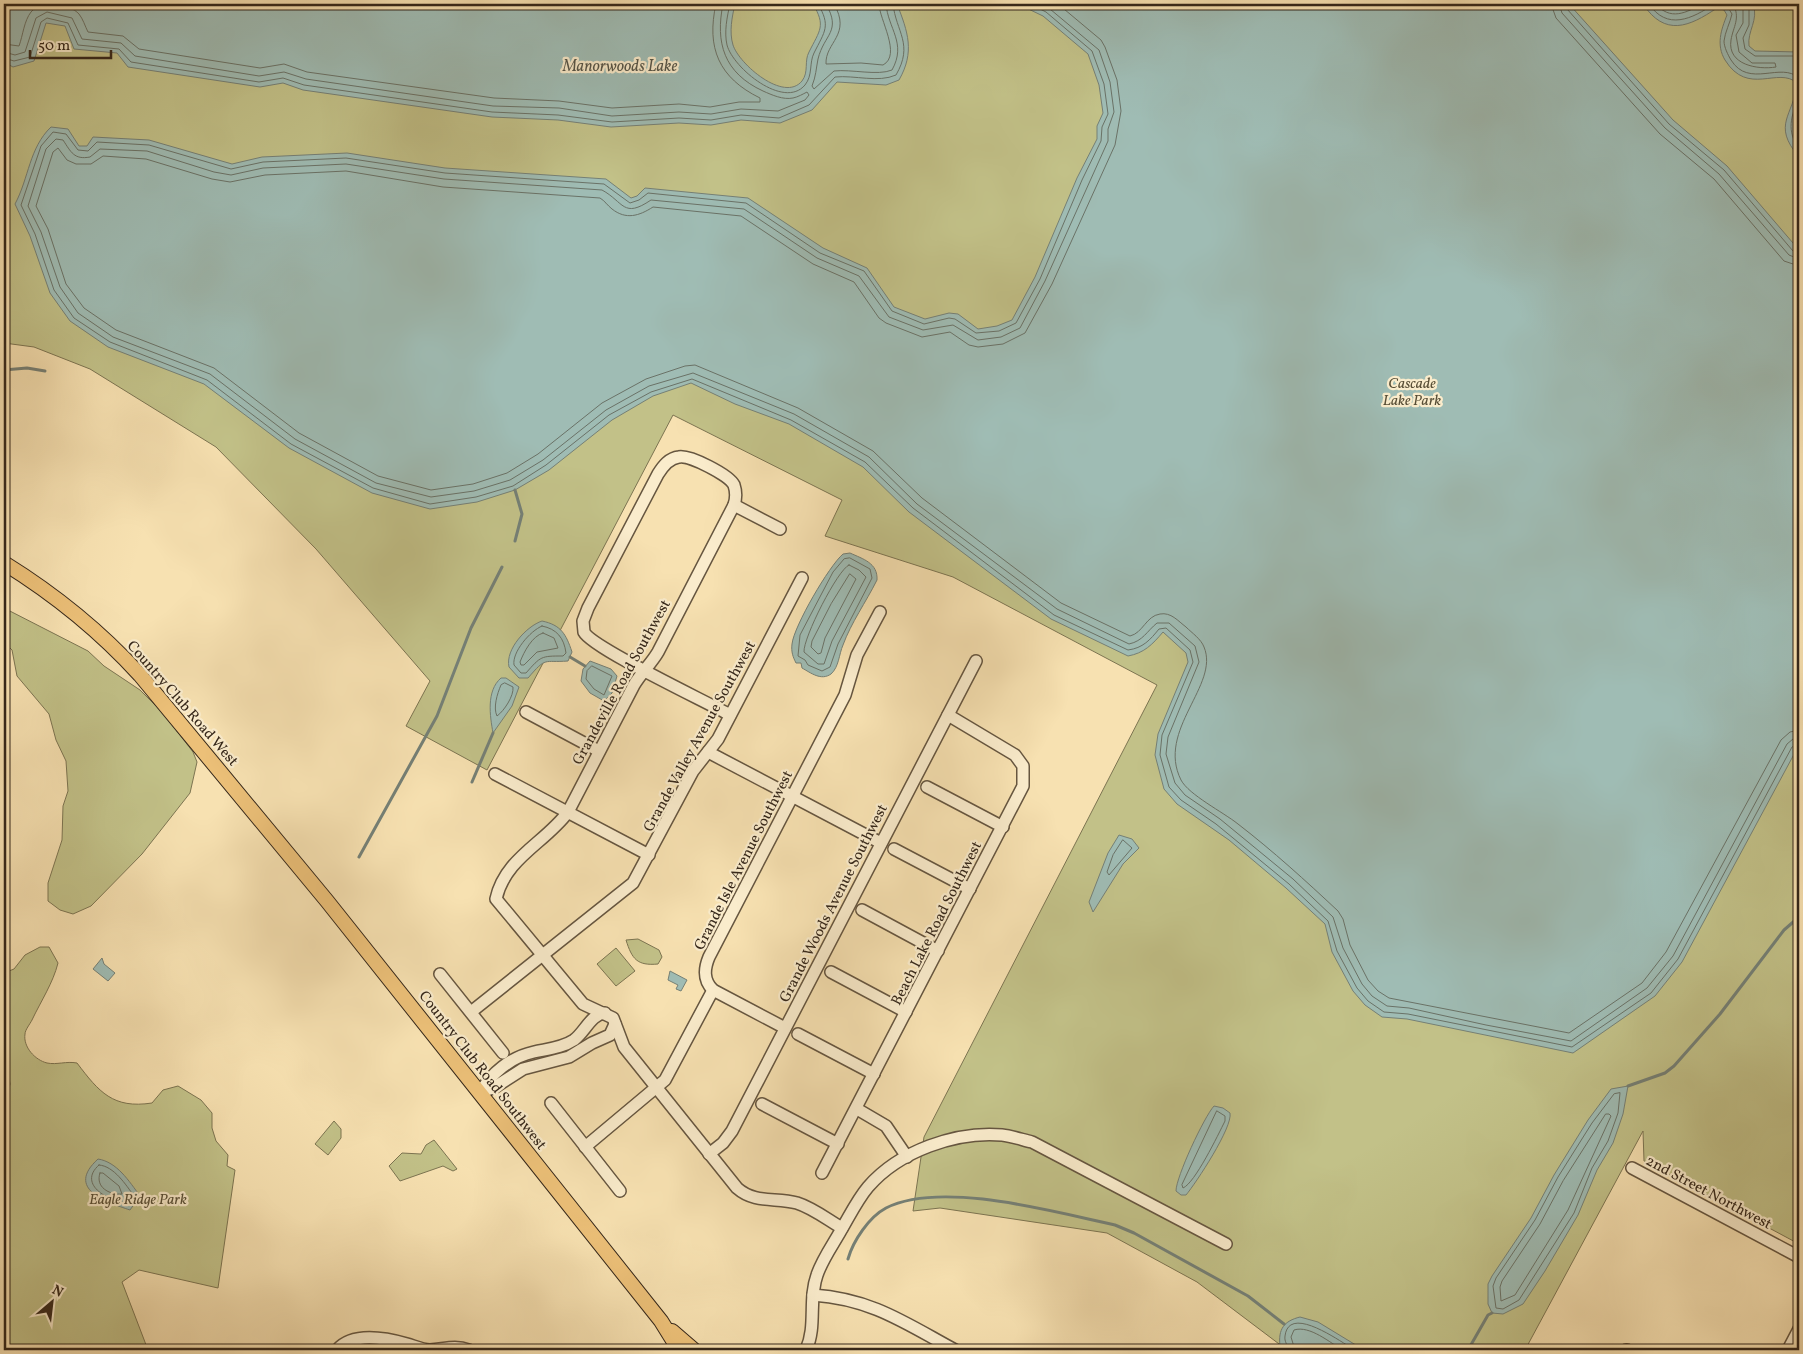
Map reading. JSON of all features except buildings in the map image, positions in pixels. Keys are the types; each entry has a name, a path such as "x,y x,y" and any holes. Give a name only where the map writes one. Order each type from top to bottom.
{"main road":[{"name":"Country Club Road West","path":"4,563 66,607 125,658 278,840"},
{"name":"Country Club Road Southwest","path":"278,840 661,1321"},
{"path":"661,1321 680,1350"},
{"path":"661,1321 694,1350"}],"street":[{"path":"730,715 592,642 586,636 583,627 588,608 658,474 673,458 685,457 691,459 731,481 735,492 734,505 780,529"},
{"name":"Grandeville Road Southwest","path":"734,505 658,652 634,685 568,812 558,824 514,864 501,884 496,899 583,1004 588,1008 613,1018 624,1047 733,1184 746,1195 801,1205 842,1228"},
{"name":"Grande Valley Avenue Southwest","path":"471,1012 630,886 649,856 693,771 708,752 730,715 802,578"},
{"name":"Grande Isle Avenue Southwest","path":"713,990 705,975 709,957 845,694 857,655 880,612"},
{"name":"Grande Woods Avenue Southwest","path":"709,1154 723,1143 732,1132 976,661"},
{"path":"526,712 599,750"},
{"name":"Beach Lake Road Southwest","path":"822,1173 857,1109 1023,786 1023,766 1011,752 948,715"},
{"path":"708,752 881,843"},
{"path":"495,774 649,856"},
{"path":"927,787 1003,827"},
{"path":"894,849 970,889"},
{"path":"862,910 938,951"},
{"path":"831,972 906,1012"},
{"path":"440,974 503,1052"},
{"path":"585,1147 658,1088 675,1065 713,990 785,1028"},
{"name":"Grandeville Road Southwest","path":"583,1004 591,1022 591,1030 595,1035 624,1047"},
{"path":"480,1093 488,1080 508,1063 526,1054 559,1047 574,1040 596,1016 605,1014"},
{"path":"480,1093 494,1088 523,1069 569,1057 592,1042 612,1034 615,1024"},
{"path":"798,1034 874,1074"},
{"path":"544,1050 547,1063"},
{"path":"551,1103 620,1191"},
{"path":"762,1104 838,1144"},
{"path":"857,1109 886,1126 906,1157"},
{"path":"806,1350 813,1326 813,1295 818,1271 869,1185 881,1174 906,1157 925,1148 953,1139 1002,1135 1038,1144 1226,1244"},
{"name":"2nd Street Northwest","path":"1632,1168 1799,1257"},
{"path":"813,1295 847,1298 867,1304 955,1350"},
{"path":"1788,1350 1799,1329"},
{"path":"336,1350 349,1341 368,1338 395,1340 429,1350 454,1347 469,1350"}],"green space":[{"name":"Cascade Lake Park","path":"4,4 1799,4 1799,1244 1644,1161 1643,1131 1525,1350 1287,1350 1197,1282 1107,1233 940,1208 913,1211 924,1137 1157,685 953,577 825,536 842,500 673,415 487,770 406,726 430,681 316,549 216,447 90,369 34,347 4,343"},
{"path":"4,608 88,651 104,666 140,690 163,713 193,752 197,762 190,793 142,854 91,906 73,914 60,910 48,901 48,883 62,840 63,806 68,791 66,761 56,740 49,714 17,676 12,650 4,642"},
{"path":"638,939 659,950 662,957 658,964 645,964 636,960 626,940"},
{"name":"Eagle Ridge Park","path":"40,947 49,947 58,963 50,985 25,1032 26,1044 34,1056 47,1063 77,1063 100,1090 117,1101 138,1104 152,1103 163,1090 178,1086 201,1100 212,1113 212,1128 216,1141 228,1155 227,1166 235,1170 218,1288 139,1270 122,1282 148,1350 4,1350 4,1107 10,1084 7,1066 4,1064 4,973 14,969 25,955"},
{"path":"616,948 635,971 616,986 597,964"},
{"path":"334,1121 341,1129 341,1138 328,1155 315,1144"},
{"path":"434,1140 457,1169 453,1171 443,1166 400,1181 389,1166 402,1153 421,1154 426,1145"}],"water":[{"name":"Manorwoods Lake","path":"4,4 735,4 731,35 737,53 753,71 763,78 784,87 794,87 804,78 808,55 819,33 819,18 813,4 897,4 907,33 908,51 904,70 899,80 886,85 837,82 812,110 780,123 741,120 711,125 679,123 611,127 558,120 492,117 303,90 283,83 260,87 128,67 117,53 74,49 65,26 46,23 34,61 13,67 4,62"},
{"name":"Cascade Lake Park","path":"1018,4 1569,4 1673,120 1727,166 1799,250 1799,745 1682,962 1655,996 1573,1053 1407,1019 1382,1017 1365,1005 1353,991 1332,952 1325,924 1229,840 1177,804 1164,789 1155,755 1158,734 1188,662 1186,653 1163,632 1147,648 1139,653 1128,656 1051,619 909,512 863,467 789,424 735,404 691,383 653,396 612,420 549,470 515,490 477,502 430,509 372,493 289,448 204,384 108,347 70,321 50,293 30,236 15,204 38,144 51,127 68,129 79,146 87,146 93,137 149,140 232,164 262,157 347,153 445,168 606,179 631,198 637,196 645,188 748,198 823,248 867,268 894,307 925,319 949,313 958,314 978,329 997,326 1012,320 1035,277 1077,178 1097,139 1097,126 1103,113 1099,85 1088,54 1043,16"},
{"path":"1643,4 1753,4 1755,15 1749,46 1755,51 1799,52 1799,157 1786,136 1785,128 1797,83 1781,77 1753,79 1743,77 1734,71 1722,54 1720,43 1721,32 1727,15 1724,10 1717,8 1697,20 1678,26 1660,21"},
{"path":"850,553 869,562 875,569 877,580 846,637 834,671 824,677 812,674 802,668 801,663 796,663 792,654 794,635 805,611 829,571 843,554"},
{"path":"542,621 554,625 562,631 572,652 568,661 542,663 528,678 519,678 509,667 510,653 524,633"},
{"path":"590,661 611,669 617,676 612,693 604,701 590,693 581,681 583,669"},
{"path":"501,678 506,678 519,687 512,706 493,733 490,712 491,697 496,683"},
{"path":"1119,835 1132,839 1139,848 1123,864 1093,912 1089,902 1108,853"},
{"path":"102,958 104,964 115,973 108,981 93,969"},
{"path":"670,971 687,980 681,991 676,989 678,985 668,980"},
{"path":"1628,1086 1623,1114 1613,1143 1597,1170 1578,1215 1545,1271 1523,1304 1503,1314 1492,1313 1488,1304 1488,1284 1492,1276 1531,1218 1554,1175 1588,1120 1611,1089"},
{"path":"1214,1106 1223,1108 1230,1113 1226,1130 1198,1179 1186,1195 1181,1195 1176,1191 1185,1161 1209,1112"},
{"path":"98,1159 117,1168 140,1196 130,1210 101,1198 87,1186 86,1178 89,1169"},
{"path":"1300,1317 1318,1322 1364,1350 1287,1350 1280,1346 1281,1330 1286,1323"}],"waterway":[{"path":"4,370 27,368 45,371"},
{"path":"4,402 4,416"},
{"path":"515,490 522,514 515,541"},
{"path":"359,857 437,716 471,628 502,567"},
{"path":"570,657 585,666"},
{"path":"472,782 493,733"},
{"path":"1628,1086 1665,1073 1674,1066 1720,1014 1784,930 1799,917"},
{"path":"848,1259 854,1245 868,1223 886,1208 909,1200 937,1197 999,1201 1115,1225 1134,1233 1248,1296 1284,1324"},
{"path":"1468,1350 1488,1315 1492,1313"}]}
